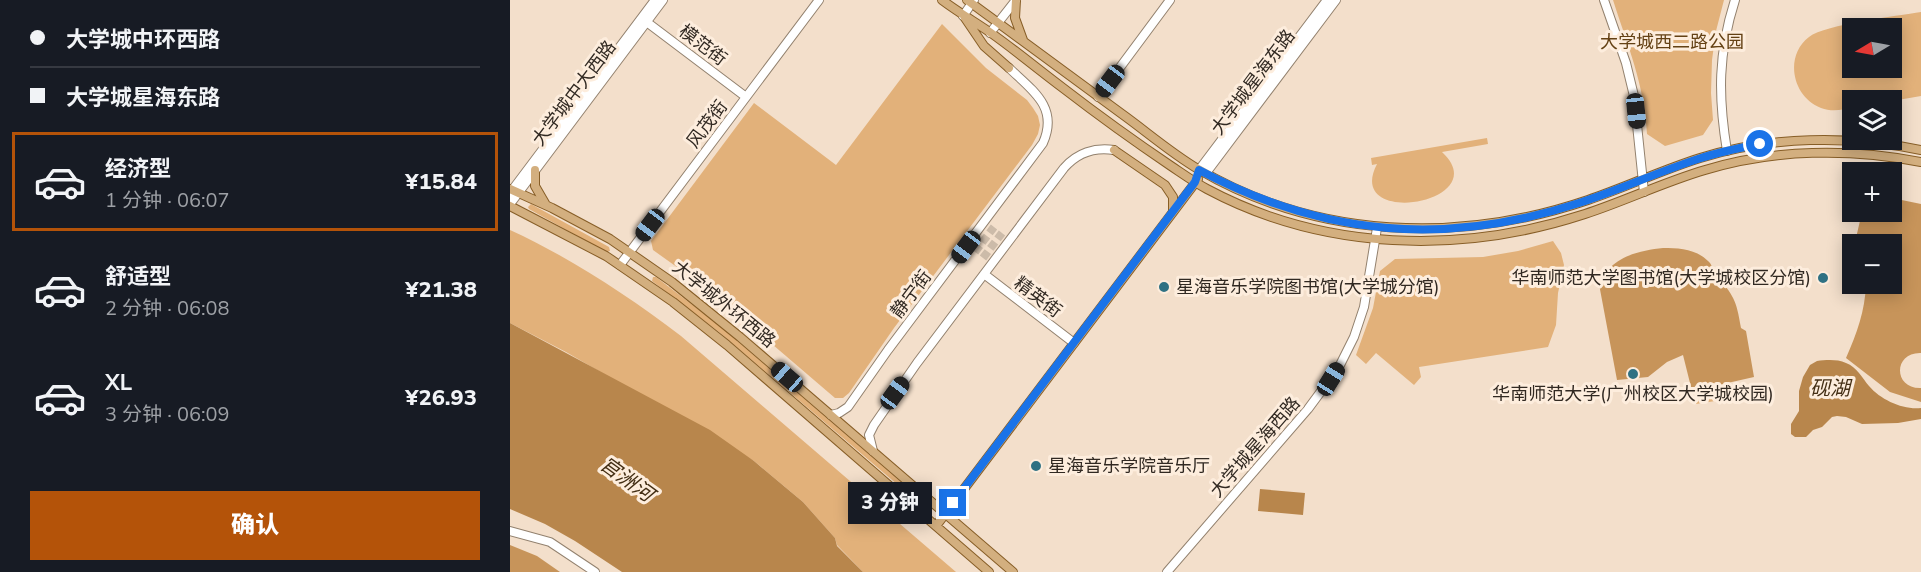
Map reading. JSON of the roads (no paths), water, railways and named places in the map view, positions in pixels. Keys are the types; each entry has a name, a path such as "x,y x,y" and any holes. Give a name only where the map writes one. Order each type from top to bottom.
{"main road":[{"path":"942,0 1195,182 1237,203 1275,218 1325,232 1375,240 1419,242 1490,237 1584,214 1704,170 1762,156 1839,153 1921,162"},
{"path":"1016,0 1015,18 1025,42"},
{"path":"971,1 1098,97 1203,171 1254,196 1294,211 1377,228 1419,230 1481,225 1527,217 1581,203 1690,161 1760,144 1804,141 1874,143 1921,150"},
{"path":"963,16 984,46 1009,68"},
{"path":"1114,150 1166,185 1173,197 1173,210"},
{"path":"535,170 535,186 546,206"},
{"name":"大学城星海东路","path":"936,526 1203,171"},
{"name":"大学城外环西路","path":"513,191 590,228 653,268 704,307 1014,572"},
{"name":"大学城外环西路","path":"510,205 620,265 727,345 989,572"},
{"path":"1419,230 1419,242"},
{"path":"644,282 647,274 653,268"},
{"path":"953,542 963,529"}],"street":[{"name":"大学城中大西路","path":"513,191 535,170 644,20 655,0"},
{"name":"大学城中大西路","path":"510,205 513,191 644,20 663,0"},
{"name":"风茂街","path":"620,265 819,0"},
{"path":"990,33 1016,0"},
{"path":"1098,97 1170,0"},
{"name":"大学城星海东路","path":"1203,171 1327,0"},
{"name":"大学城星海东路","path":"1203,171 1336,0"},
{"path":"1604,0 1626,63 1634,96 1644,192"},
{"path":"1727,151 1720,101 1720,67 1726,28 1734,0"},
{"path":"963,16 971,1"},
{"name":"模范街","path":"644,20 746,97"},
{"name":"静宁街","path":"831,415 848,407 1043,143 1048,123 1043,102 1009,68"},
{"path":"874,453 869,435 874,425 906,378 1070,161 1090,151 1114,150"},
{"name":"大学城星海西路","path":"1167,572 1308,409 1335,373 1350,346 1361,318 1369,287 1377,228"},
{"name":"精英街","path":"984,274 1074,343"},
{"path":"510,531 550,542 595,572"}],"water":[{"name":"官洲河","path":"510,323 710,430 754,461 803,502 835,538 837,546 863,572 622,572 545,524 510,509"},
{"name":"砚湖","path":"1835,360 1850,365 1874,391 1886,400 1900,406 1921,408 1921,419 1898,423 1862,424 1837,416 1832,417 1822,427 1813,430 1806,437 1795,437 1791,434 1791,424 1799,411 1799,391 1803,377 1810,365 1817,361"},
{"path":"1260,489 1305,493 1303,515 1258,511"}],"tunnel":[{"path":"975,252 994,227"},
{"path":"983,258 1002,233"}],"place":[{"name":"华南师范大学图书馆(大学城校区分馆)","path":"1823,278"},
{"name":"星海音乐学院图书馆(大学城分馆)","path":"1164,287"},
{"name":"华南师范大学(广州校区大学城校园)","path":"1633,374"},
{"name":"星海音乐学院音乐厅","path":"1036,466"}],"park label":[{"name":"大学城西二路公园","path":"1672,42"}]}
